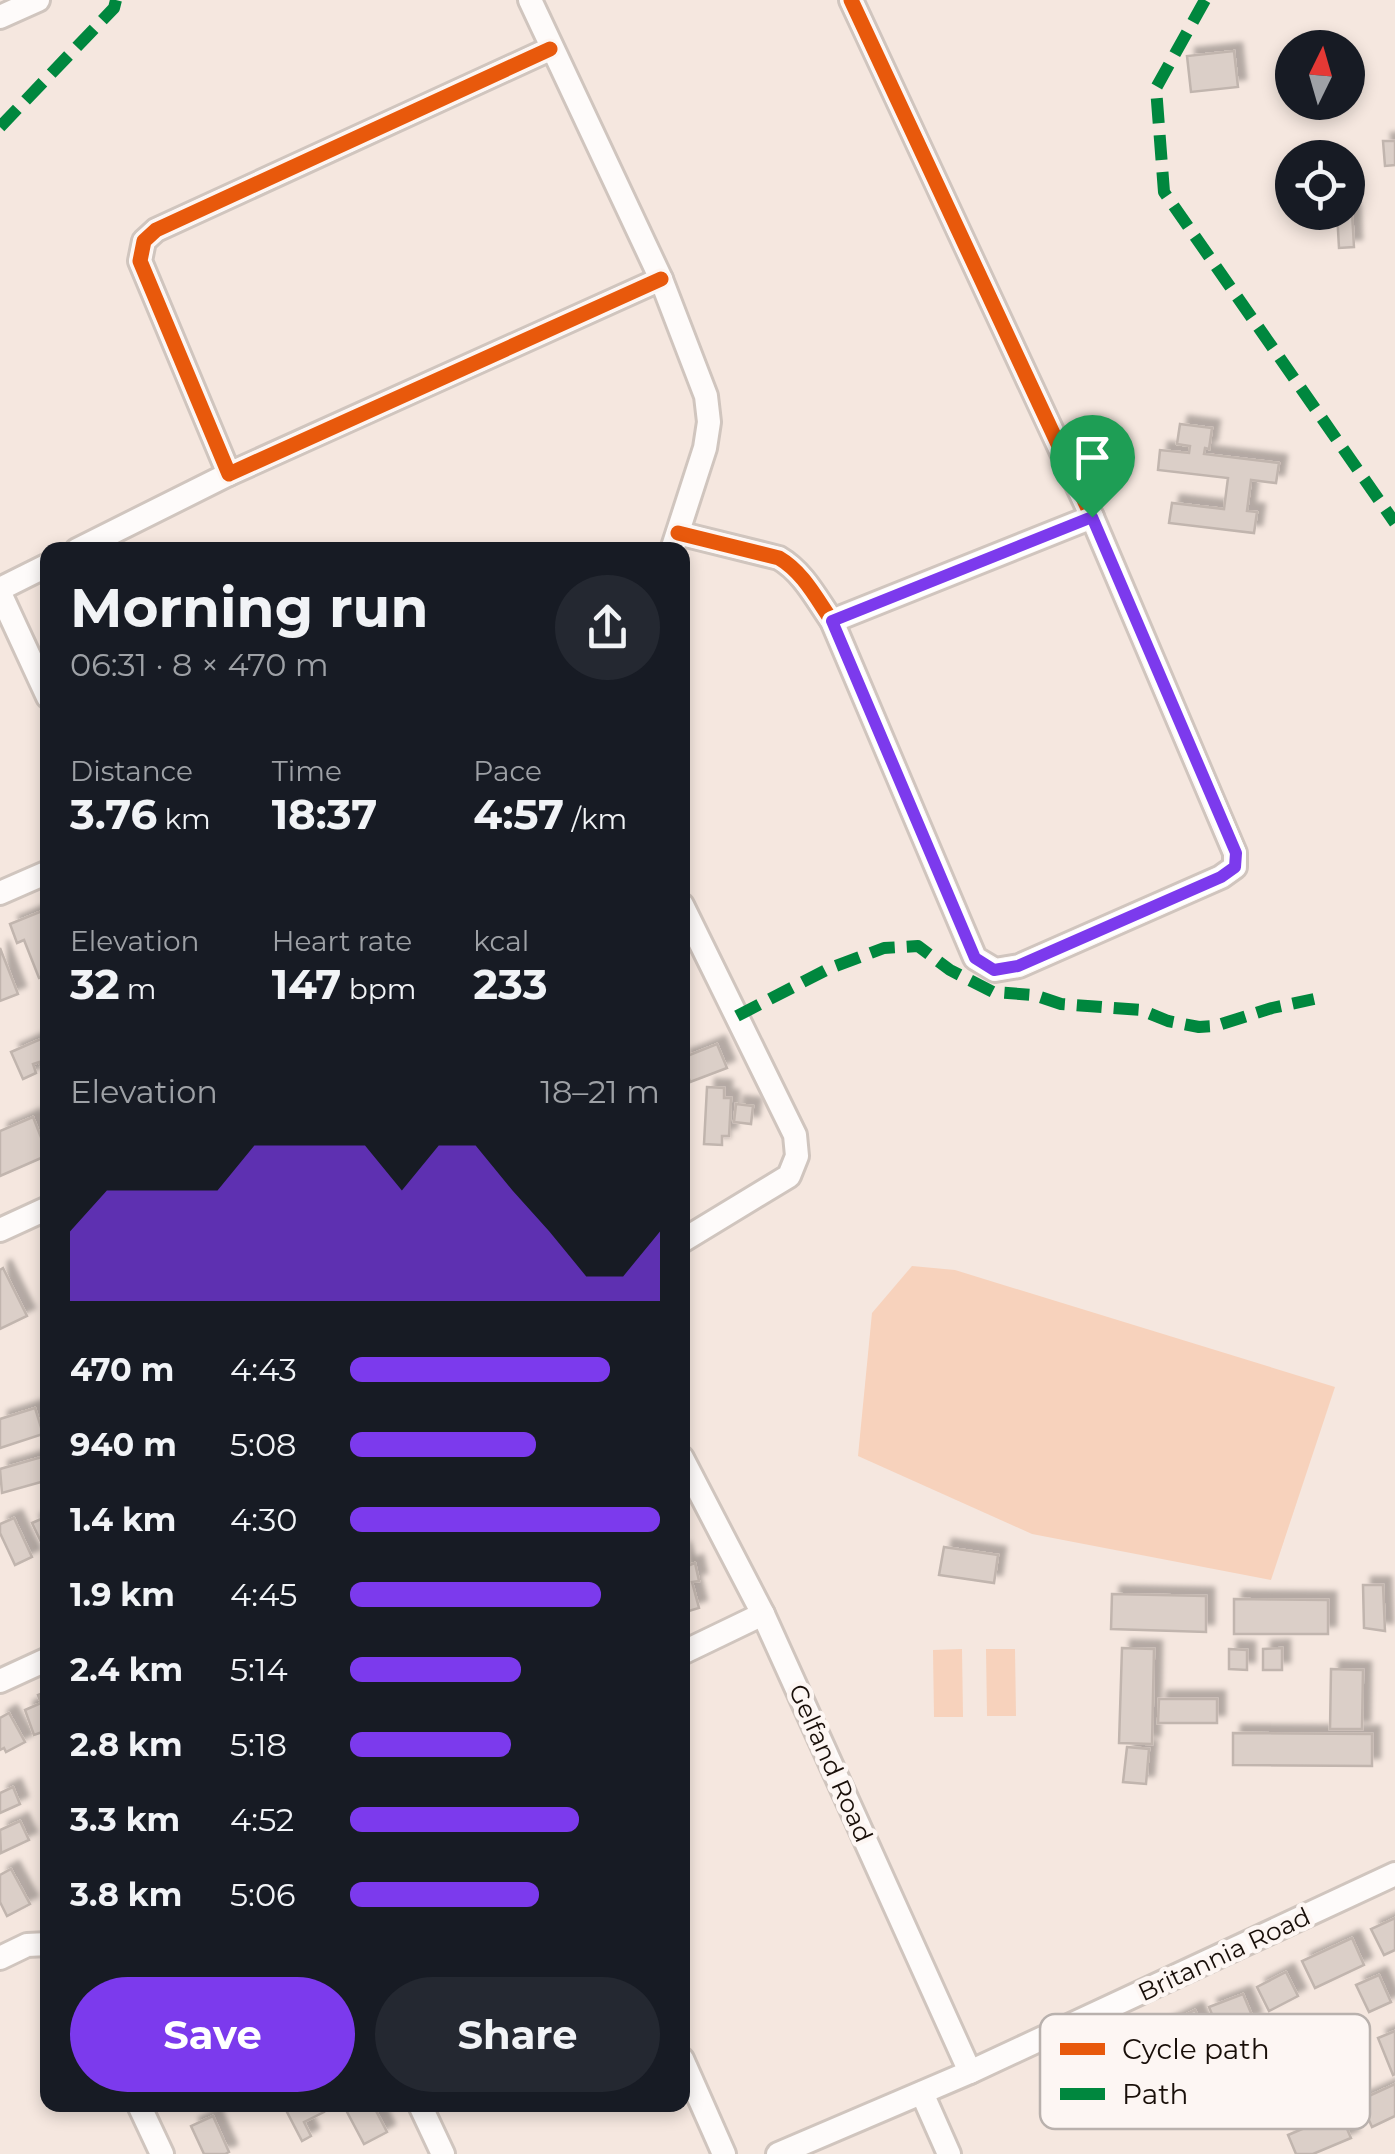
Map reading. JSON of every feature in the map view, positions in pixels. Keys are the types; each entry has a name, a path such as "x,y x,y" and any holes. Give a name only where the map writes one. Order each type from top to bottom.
{"street":[{"path":"0,17 38,0"},
{"path":"530,0 661,280 706,396 709,422 705,448 675,542"},
{"path":"690,544 779,558 804,580 832,621 975,958 994,970 1018,966 1221,877 1235,867 1236,853 1092,517 852,0"},
{"path":"228,474 140,261 144,241 156,230 550,49"},
{"path":"93,542 228,474 661,280"},
{"path":"832,621 1092,517"},
{"path":"40,569 0,591 40,679"},
{"path":"0,893 40,876"},
{"path":"690,921 795,1135 797,1156 789,1176 690,1236"},
{"path":"0,1230 40,1212"},
{"name":"Gelfand Road","path":"690,1473 764,1614 970,2072"},
{"path":"690,1649 764,1614"},
{"path":"0,1681 40,1663"},
{"name":"Britannia Road","path":"1094,2014 1395,1874"},
{"path":"0,1958 27,1945 40,1944"},
{"name":"Britannia Road","path":"778,2154 1040,2039"},
{"path":"690,2076 724,2154"},
{"path":"922,2092 949,2154"},
{"path":"142,2112 162,2154"},
{"path":"423,2112 443,2154"}],"shaded area":[{"path":"912,1266 955,1270 1335,1387 1271,1580 1032,1534 858,1456 872,1313"},
{"path":"962,1649 963,1717 934,1717 933,1650"},
{"path":"986,1649 1015,1649 1016,1716 987,1716"}],"building":[{"path":"1234,51 1238,87 1191,92 1187,56"},
{"path":"1383,141 1395,141 1395,165 1385,166"},
{"path":"1338,230 1353,230 1354,247 1339,248"},
{"path":"1180,424 1212,428 1209,449 1205,448 1204,454 1279,463 1276,483 1251,480 1247,511 1257,512 1254,533 1169,523 1172,503 1224,509 1228,478 1158,470 1160,450 1189,453 1190,446 1177,444"},
{"path":"40,912 40,978 24,940 17,943 10,924"},
{"path":"0,948 18,994 0,1001"},
{"path":"40,1039 40,1064 33,1064 36,1073 23,1079 11,1052"},
{"path":"717,1044 727,1068 690,1082 690,1055"},
{"path":"707,1087 724,1088 724,1098 731,1098 729,1136 722,1136 722,1145 704,1144"},
{"path":"736,1104 753,1106 751,1124 734,1122"},
{"path":"33,1117 40,1135 40,1158 0,1176 0,1131"},
{"path":"3,1268 27,1316 0,1329 0,1270"},
{"path":"35,1408 40,1435 0,1448 0,1419"},
{"path":"40,1457 40,1482 2,1493 0,1469"},
{"path":"14,1518 32,1557 15,1565 0,1533 0,1524"},
{"path":"40,1520 40,1540 32,1523"},
{"path":"944,1547 998,1555 994,1583 939,1575"},
{"path":"695,1563 699,1581 692,1582 699,1608 690,1611 690,1565"},
{"path":"1363,1585 1383,1585 1385,1631 1364,1628"},
{"path":"1112,1594 1206,1596 1206,1632 1111,1629"},
{"path":"1234,1599 1328,1600 1328,1634 1234,1634"},
{"path":"1122,1648 1154,1649 1152,1744 1119,1743"},
{"path":"1282,1648 1282,1670 1263,1670 1263,1649"},
{"path":"1229,1649 1247,1650 1247,1670 1229,1669"},
{"path":"1331,1669 1363,1670 1362,1729 1330,1729"},
{"path":"1159,1699 1217,1699 1217,1723 1158,1723"},
{"path":"40,1703 40,1733 34,1735 25,1710"},
{"path":"9,1713 25,1742 6,1752 4,1748 0,1750 0,1718"},
{"path":"1233,1733 1372,1734 1372,1766 1233,1765"},
{"path":"1127,1747 1149,1749 1146,1784 1123,1782"},
{"path":"13,1787 20,1804 0,1813 0,1793"},
{"path":"20,1821 29,1840 1,1853 0,1830"},
{"path":"11,1869 30,1904 7,1916 0,1902 0,1875"},
{"path":"1395,1918 1395,1950 1384,1955 1371,1929"},
{"path":"1352,1938 1364,1965 1315,1988 1302,1961"},
{"path":"1286,1972 1298,1996 1269,2011 1257,1987"},
{"path":"1379,1975 1391,2002 1369,2012 1356,1985"},
{"path":"1243,1994 1251,2014 1212,2014 1209,2007"},
{"path":"1395,2031 1395,2074 1393,2075 1378,2038"},
{"path":"1395,2084 1395,2116 1372,2127 1370,2095"},
{"path":"287,2112 324,2112 304,2122 311,2136 302,2141"},
{"path":"347,2112 377,2112 387,2132 364,2144"},
{"path":"213,2116 229,2152 225,2154 204,2154 191,2126"},
{"path":"1302,2129 1347,2129 1351,2138 1313,2154 1296,2154 1288,2135"}],"marked path":[{"path":"0,127 114,8 116,0"},
{"path":"1205,0 1156,88 1164,192 1395,523"},
{"path":"737,1016 828,969 884,948 918,946 950,970 993,992 1034,995 1061,1004 1141,1010 1199,1027 1314,999"}],"cycle path":[{"path":"678,533 779,558 808,586 832,621 975,958 995,970 1019,966 1221,877 1235,867 1235,853 1092,517 851,0"},
{"path":"550,49 156,230 144,241 140,261 229,474 661,279"}],"route":[{"path":"1092,517 1236,853 1235,867 1221,877 1018,966 994,970 975,958 832,621 1092,517"}]}
